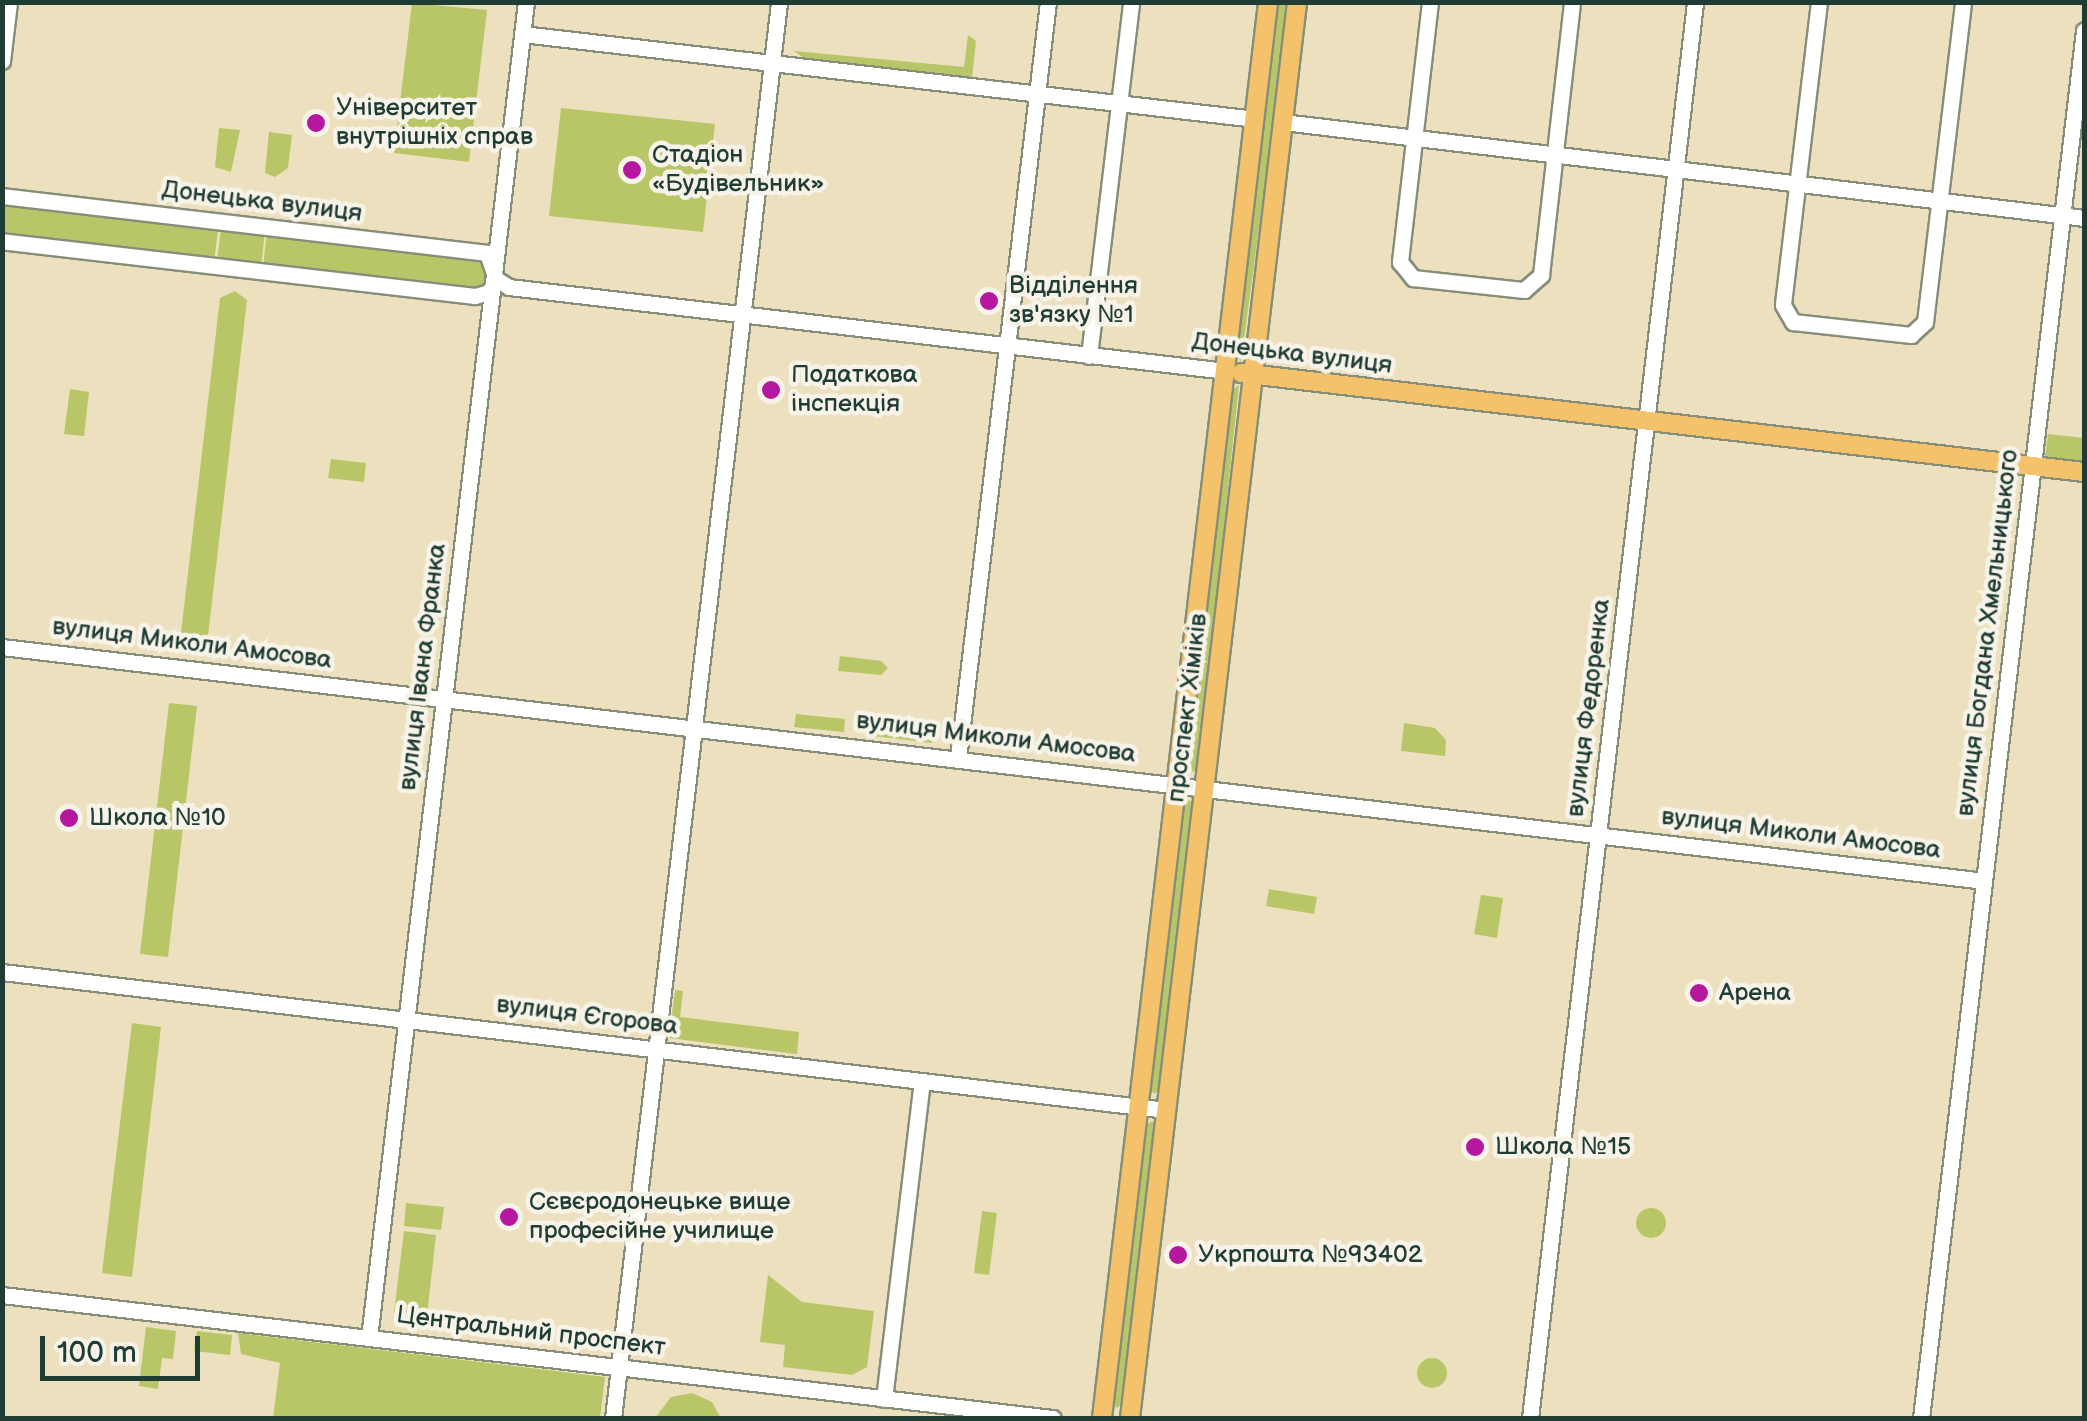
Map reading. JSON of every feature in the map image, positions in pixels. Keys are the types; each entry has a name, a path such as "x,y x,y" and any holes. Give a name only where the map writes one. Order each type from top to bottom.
{"main road":[{"name":"проспект Хіміків","path":"1102,1418 1268,2"},
{"name":"проспект Хіміків","path":"1130,1418 1296,2"},
{"name":"Донецька вулиця","path":"1226,371 2084,472"}],"street":[{"path":"2,61 10,2"},
{"name":"вулиця Івана Франка","path":"369,1338 526,2"},
{"path":"613,1418 779,2"},
{"path":"958,759 1048,2"},
{"path":"1088,356 1131,2"},
{"path":"1430,2 1400,262 1412,278 1524,290 1540,276 1572,2"},
{"name":"вулиця Федоренка","path":"1530,1418 1696,2"},
{"path":"1819,2 1783,305 1794,322 1912,335 1925,322 1963,2"},
{"name":"вулиця Богдана Хмельницького","path":"1921,1418 2084,31"},
{"path":"522,34 1255,120"},
{"path":"1283,122 2084,218"},
{"name":"Донецька вулиця","path":"2,196 487,253 496,280 509,287 1226,371"},
{"path":"2,241 475,296 490,292 496,280"},
{"name":"вулиця Миколи Амосова","path":"2,647 1984,881"},
{"name":"вулиця Єгорова","path":"2,972 1166,1110"},
{"path":"884,1399 922,1081"},
{"name":"Центральний проспект","path":"2,1294 1053,1418"}],"green space":[{"path":"412,3 487,10 469,162 394,153"},
{"path":"1276,3 1289,3 1241,362 1236,355"},
{"path":"968,35 976,41 972,79 808,61 794,51 964,67"},
{"name":"Стадіон «Будівельник»","path":"561,108 715,124 703,232 549,216"},
{"path":"219,128 240,130 231,172 215,167"},
{"path":"269,132 292,135 288,168 275,177 265,173"},
{"path":"3,204 218,230 214,263 3,238"},
{"path":"221,228 265,233 261,266 217,261"},
{"path":"267,233 479,258 488,283 475,291 263,266"},
{"path":"235,291 247,300 208,636 181,633 220,298"},
{"path":"1239,385 1198,770 1193,772 1188,765 1233,389"},
{"path":"70,389 89,392 84,436 64,434"},
{"path":"2048,434 2084,438 2084,463 2045,458"},
{"path":"331,459 366,463 364,482 328,478"},
{"path":"840,656 881,661 888,668 881,675 838,671"},
{"path":"169,703 197,706 168,957 140,954"},
{"path":"796,714 845,719 844,732 794,727"},
{"path":"874,723 934,730 932,743 873,736"},
{"path":"1404,723 1435,728 1446,740 1445,756 1401,751"},
{"path":"1189,800 1195,806 1161,1089 1154,1094 1149,1087 1183,805"},
{"path":"1269,889 1317,897 1314,914 1266,906"},
{"path":"1481,895 1503,898 1497,938 1474,934"},
{"path":"675,990 683,991 680,1017 799,1032 797,1054 669,1038"},
{"path":"132,1023 161,1027 132,1277 102,1273"},
{"path":"1152,1121 1157,1127 1124,1403 1117,1408 1112,1402 1145,1126"},
{"path":"406,1203 444,1207 441,1230 404,1226"},
{"path":"1651,1208 1662,1212 1666,1223 1662,1234 1651,1238 1640,1234 1636,1223 1640,1212"},
{"path":"982,1211 997,1213 989,1275 974,1273"},
{"path":"404,1231 436,1235 427,1316 394,1312"},
{"path":"768,1275 802,1302 874,1311 867,1367 852,1375 783,1367 785,1345 760,1342"},
{"path":"146,1327 176,1331 173,1359 162,1358 158,1389 139,1386"},
{"path":"197,1331 232,1335 230,1355 194,1351"},
{"path":"238,1333 605,1377 600,1418 273,1418 280,1363 241,1354"},
{"path":"1432,1358 1443,1362 1447,1373 1443,1384 1432,1388 1421,1384 1417,1373 1421,1362"},
{"path":"692,1393 712,1402 721,1418 655,1418 671,1397"}],"place":[{"name":"Університет внутрішніх справ","path":"316,123"},
{"name":"Стадіон «Будівельник»","path":"632,170"},
{"name":"Відділення зв'язку №1","path":"989,301"},
{"name":"Податкова інспекція","path":"771,390"},
{"name":"Школа №10","path":"69,818"},
{"name":"Арена","path":"1699,993"},
{"name":"Школа №15","path":"1475,1147"},
{"name":"Сєвєродонецьке вище професійне училище","path":"509,1217"},
{"name":"Укрпошта №93402","path":"1178,1255"}]}
